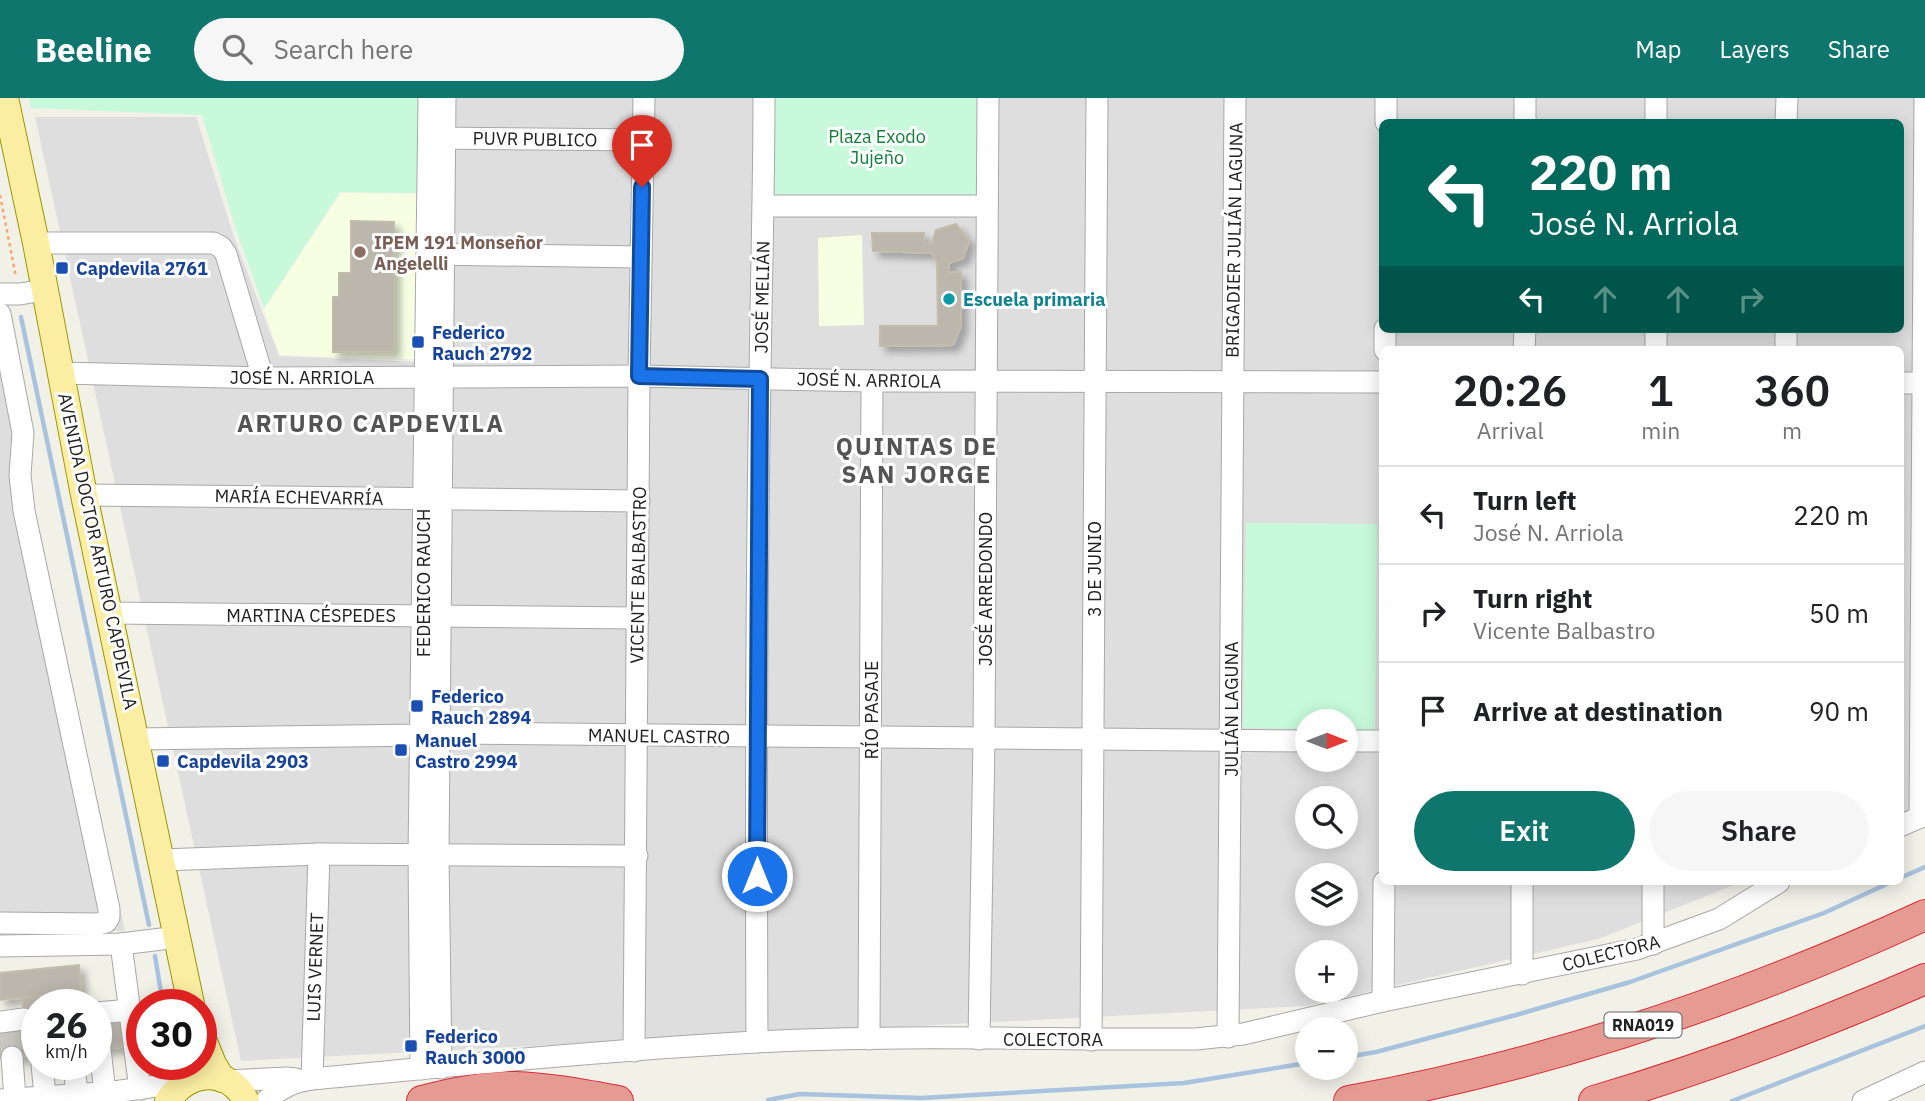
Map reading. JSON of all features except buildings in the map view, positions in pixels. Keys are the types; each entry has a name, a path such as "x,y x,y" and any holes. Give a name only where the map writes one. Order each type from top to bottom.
{"highway":[{"name":"RNA019","path":"1349,1101 1441,1082 1518,1062 1670,1017 1821,961 1925,915"},
{"path":"1594,1101 1695,1070 1758,1047 1925,979"},
{"path":"422,1101 470,1091 512,1087 546,1089 618,1101"}],"main road":[{"name":"AVENIDA DOCTOR ARTURO CAPDEVILA","path":"5,98 6,130 36,243 21,292 61,373 84,495 188,989"},
{"path":"217,1069 224,1080"},
{"path":"184,1082 201,1076 224,1080 238,1089 246,1101"}],"street":[{"name":"FEDERICO RAUCH","path":"429,98 437,138"},
{"name":"FEDERICO RAUCH","path":"431,1068 429,854 435,254 437,138 446,98"},
{"name":"VICENTE BALBASTRO","path":"634,1051 644,98"},
{"name":"JOSÉ MELIÁN","path":"757,1042 756,737 764,98"},
{"name":"JOSÉ ARREDONDO","path":"979,1039 984,738 988,98"},
{"name":"3 DE JUNIO","path":"1091,1040 1097,98"},
{"name":"BRIGADIER JULIÁN LAGUNA","path":"1233,381 1236,98"},
{"path":"1385,98 1385,119"},
{"path":"1525,98 1525,119"},
{"path":"1656,98 1656,119"},
{"path":"1786,119 1787,98"},
{"path":"1904,824 1923,816 1910,745 1916,383 1925,98"},
{"name":"PUVR PUBLICO","path":"437,138 642,140"},
{"path":"764,206 987,206"},
{"path":"36,243 213,243 221,247 226,254 263,378"},
{"path":"435,254 642,257"},
{"path":"0,314 23,433 10,455 20,475 24,512 108,909 106,922 98,924 0,923"},
{"name":"JOSÉ N. ARRIOLA","path":"61,373 263,378 639,376 872,381 1379,382"},
{"name":"RÍO PASAJE","path":"869,1039 872,381"},
{"name":"JULIÁN LAGUNA","path":"1228,1037 1233,381"},
{"name":"MARÍA ECHEVARRÍA","path":"84,495 639,501"},
{"name":"MARTINA CÉSPEDES","path":"109,613 638,618"},
{"name":"MANUEL CASTRO","path":"136,739 451,733 1295,741"},
{"path":"1358,741 1379,741"},
{"path":"162,860 318,854 636,856"},
{"name":"LUIS VERNET","path":"308,1080 318,854"},
{"path":"1383,1001 1384,885"},
{"path":"1522,885 1522,974"},
{"path":"1653,885 1653,944"},
{"name":"COLECTORA","path":"266,1101 291,1083 308,1080 757,1042 1228,1037 1383,1001 1637,949 1719,919 1774,885"},
{"path":"0,946 121,944 178,937"},
{"path":"121,944 128,989"},
{"path":"12,1057 8,1099 109,1092 139,1095 184,1082"},
{"path":"1875,1099 1925,1072"},
{"path":"44,1080 45,1096"},
{"path":"76,1080 77,1094"},
{"path":"106,1080 109,1092"},
{"name":"COLECTORA","path":"224,1080 308,1080"}],"path":[{"path":"0,195 21,292"}],"shaded area":[{"path":"424,98 1915,98 1909,815 1904,817 1904,346 1379,346 1379,885 1734,885 1598,939 1358,994 1358,940 1295,940 1295,1003 1319,1003 1306,1006 241,1061 35,117 196,117 234,237 279,356 421,362"},
{"name":"IPEM 191 Monseñor Angelelli","path":"341,193 419,194 417,359 280,355 264,310"},
{"path":"862,235 864,325 819,326 818,238"},
{"path":"0,351 21,455 125,931 0,931"}],"green space":[{"path":"29,98 419,98 418,193 340,192 264,308 236,230 202,115 31,108"},
{"name":"Plaza Exodo Jujeño","path":"772,98 982,98 983,196 769,195"},
{"path":"1246,523 1377,524 1375,730 1358,730 1358,709 1295,709 1295,729 1243,728"}],"waterway":[{"path":"21,317 149,925"},
{"path":"1904,876 1925,867"},
{"path":"1358,1055 1516,1015 1630,982 1824,913 1885,885"},
{"path":"155,956 160,989"},
{"path":"1732,1101 1925,1026"},
{"path":"768,1100 800,1094 921,1098 1184,1083 1295,1065"}],"tunnel":[{"path":"9,1031 12,1057"}],"place":[{"name":"IPEM 191 Monseñor Angelelli","path":"360,252"},
{"name":"Capdevila 2761","path":"62,268"},
{"name":"Escuela primaria","path":"949,299"},
{"name":"Federico Rauch 2792","path":"418,342"},
{"name":"Federico Rauch 2894","path":"417,706"},
{"name":"Manuel Castro 2994","path":"401,750"},
{"name":"Capdevila 2903","path":"163,761"},
{"name":"Federico Rauch 3000","path":"411,1046"}],"district":[{"name":"ARTURO CAPDEVILA","path":"371,423"},
{"name":"QUINTAS DE SAN JORGE","path":"917,460"}],"route":[{"path":"642,187 639,376 760,379 757,876"}]}
